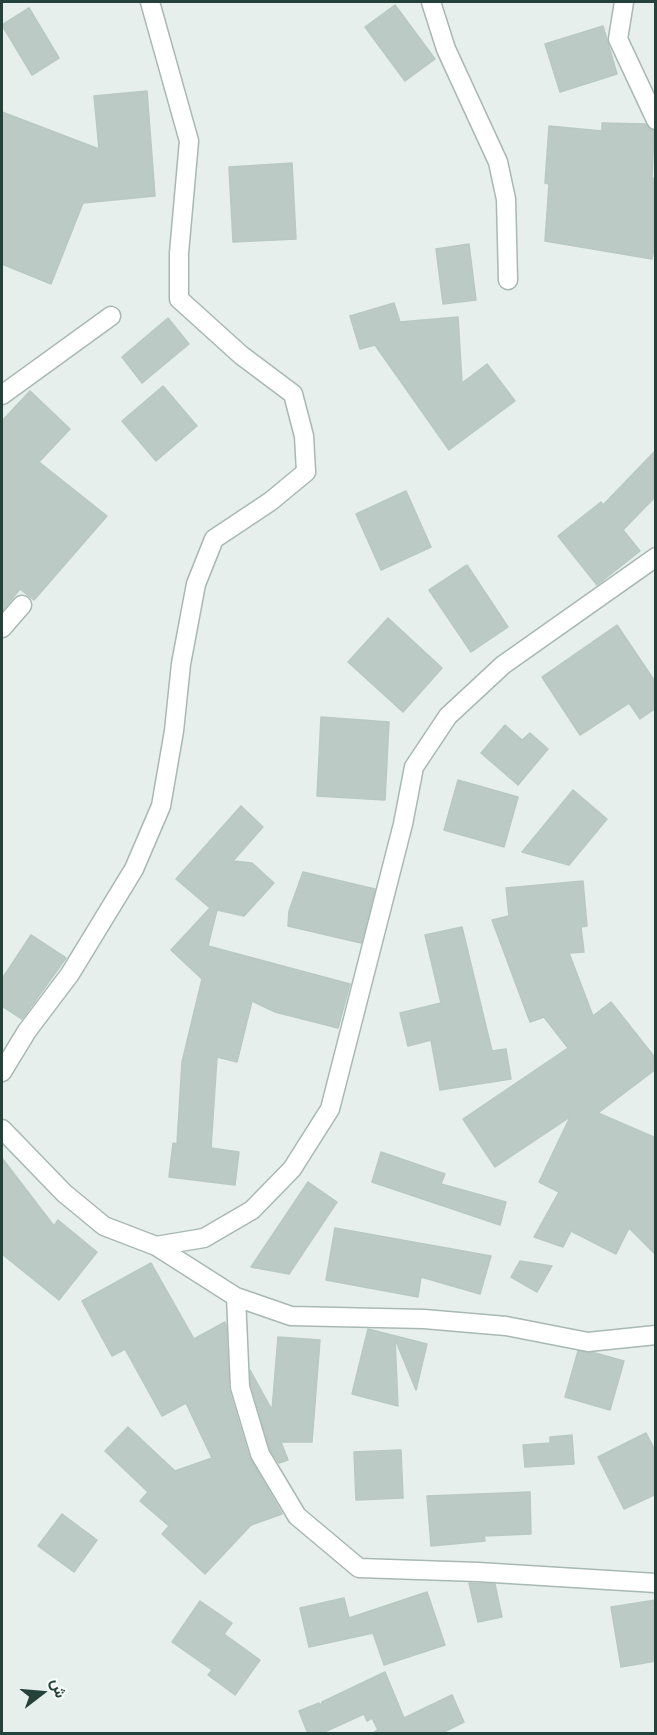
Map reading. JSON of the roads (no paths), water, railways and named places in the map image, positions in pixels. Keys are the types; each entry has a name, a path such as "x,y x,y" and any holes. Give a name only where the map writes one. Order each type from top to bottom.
{"street":[{"path":"2,1072 27,1032 70,974 134,869 160,806 174,731 181,664 196,584 214,539 271,501 306,472 304,436 293,394 241,355 179,299 179,253 189,141 150,2"},
{"path":"431,2 446,50 498,162 506,199 508,280"},
{"path":"624,2 618,39 656,120"},
{"path":"2,395 111,316"},
{"path":"156,1246 204,1238 252,1210 292,1169 330,1109 403,824 414,766 448,716 503,665 656,557"},
{"path":"2,628 22,605"},
{"path":"2,1129 64,1192 104,1226 156,1246 236,1297 291,1316 448,1321 506,1326 588,1342 656,1335"},
{"path":"236,1297 240,1387 260,1454 297,1516 359,1568 478,1572 656,1583"}]}
